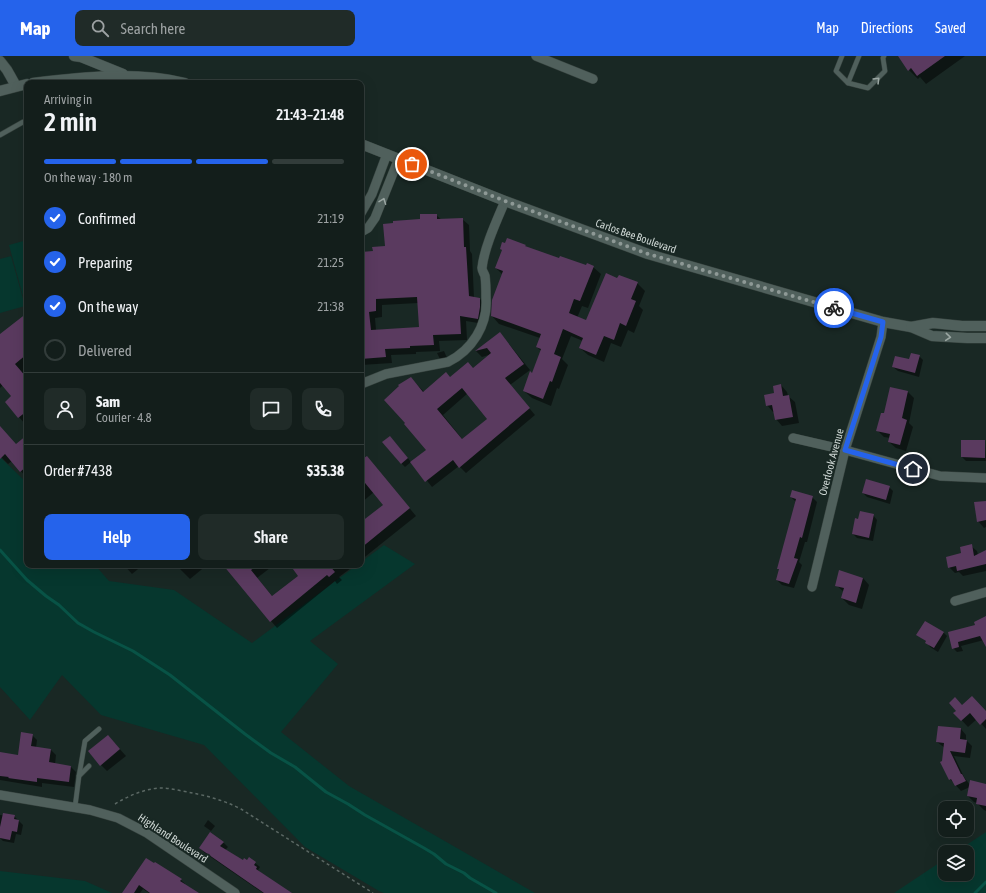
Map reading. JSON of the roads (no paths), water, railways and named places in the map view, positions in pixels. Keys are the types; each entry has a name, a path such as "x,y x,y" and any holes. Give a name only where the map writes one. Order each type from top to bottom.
{"main road":[{"path":"74,56 81,57 127,76"},
{"path":"0,61 16,86"},
{"path":"54,80 75,77 127,76 166,80"},
{"path":"0,91 24,85"},
{"name":"Carlos Bee Boulevard","path":"364,145 505,201 648,254 883,322 911,327 932,336 986,338"},
{"name":"Carlos Bee Boulevard","path":"911,327 933,323 962,326 986,326"}],"street":[{"path":"536,56 593,79"},
{"path":"364,208 372,194 387,154"},
{"path":"364,230 368,228 375,218 399,158"},
{"path":"364,383 386,374 448,362 457,358 468,349 478,335 486,316 487,300 485,275 482,269 489,243 505,201"},
{"name":"Overlook Avenue","path":"812,587 845,450 881,337 883,322"},
{"path":"793,438 845,450 940,476 986,478"},
{"path":"955,601 986,592"},
{"name":"Highland Boulevard","path":"0,795 75,807 118,818 136,827 235,893"}],"lane":[{"path":"842,56 836,72 848,83 868,88 885,71 884,56"},
{"path":"848,83 860,56"},
{"path":"0,134 24,122"},
{"path":"75,807 85,741 99,729"},
{"path":"79,776 89,766"}],"waterway":[{"path":"0,550 27,580 59,605 78,623 133,651 170,675 245,734 271,753 295,767 326,792 424,848 446,864 464,873 496,893"},
{"path":"975,893 986,882"}]}
